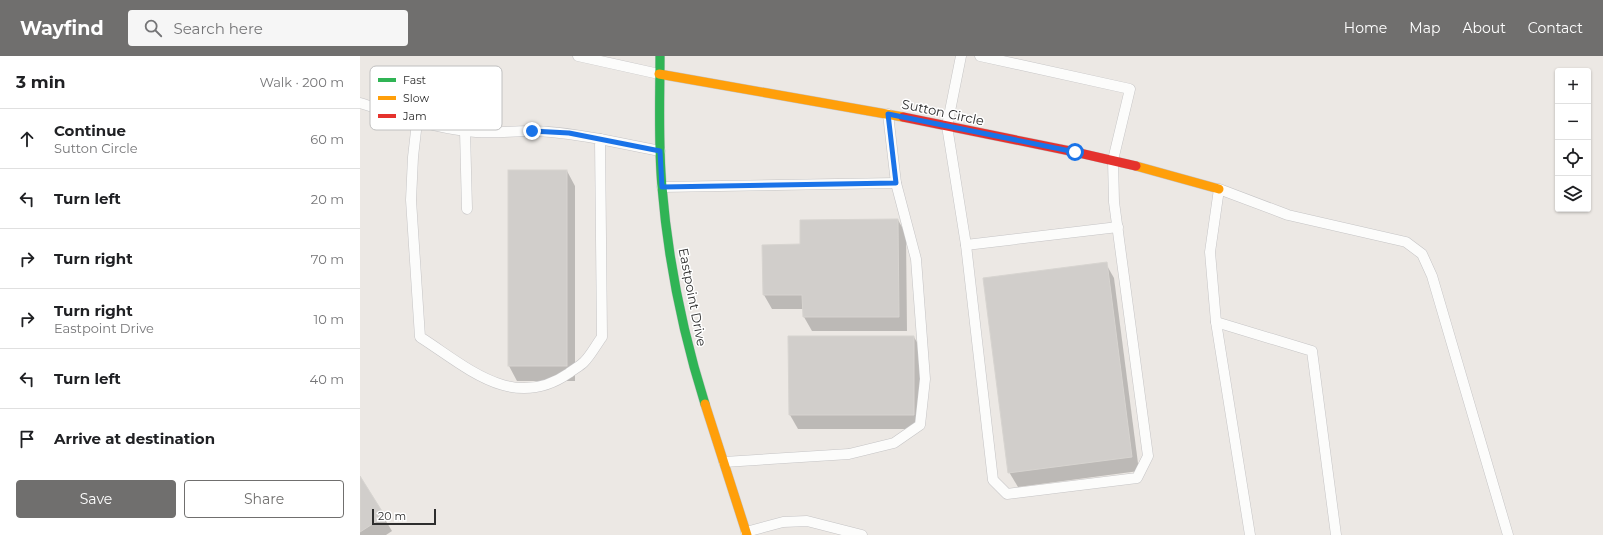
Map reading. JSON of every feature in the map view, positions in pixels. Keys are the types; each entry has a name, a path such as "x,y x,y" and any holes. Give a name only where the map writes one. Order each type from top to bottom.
{"street":[{"name":"Eastpoint Drive","path":"660,56 660,151 662,187 671,261 691,359 746,533"},
{"name":"Sutton Circle","path":"659,74 888,114 1113,160 1219,189"}],"lane":[{"path":"578,56 659,74"},
{"path":"961,56 947,126 966,245 993,480 1006,494 1136,478 1148,456 1114,202 1113,160 1130,89 980,56"},
{"path":"360,103 370,106"},
{"path":"724,462 850,454 894,443 920,425 925,379 916,259 896,183 888,114"},
{"path":"416,130 411,200 420,337 485,378 506,387 526,389 544,386 564,376 584,362 602,337 600,139"},
{"path":"460,130 489,133 532,131 569,133 660,151"},
{"path":"465,131 467,209"},
{"path":"662,187 896,183"},
{"path":"1250,535 1216,322 1210,252 1219,189 1288,215 1406,242 1422,254 1432,276 1508,535"},
{"path":"966,245 1118,227"},
{"path":"1216,322 1312,351 1336,535"},
{"path":"746,533 783,522 807,521 862,535"}],"building":[{"path":"508,170 567,170 567,366 508,366"},
{"path":"898,219 899,317 803,317 802,295 763,295 762,245 800,244 800,220"},
{"path":"1107,262 1132,457 1008,473 983,278"},
{"path":"788,336 914,336 914,415 789,415"},
{"path":"360,476 385,516 360,532"}],"traffic: fast":[{"path":"660,56 660,154 668,242 683,324 705,404"}],"traffic: slow":[{"path":"659,74 903,117"},
{"path":"1136,166 1219,189"},
{"path":"705,404 747,535"}],"traffic: jam":[{"path":"903,117 1136,166"}],"route":[{"path":"532,131 569,133 660,151 662,187 896,183 888,114 1075,152"}]}
